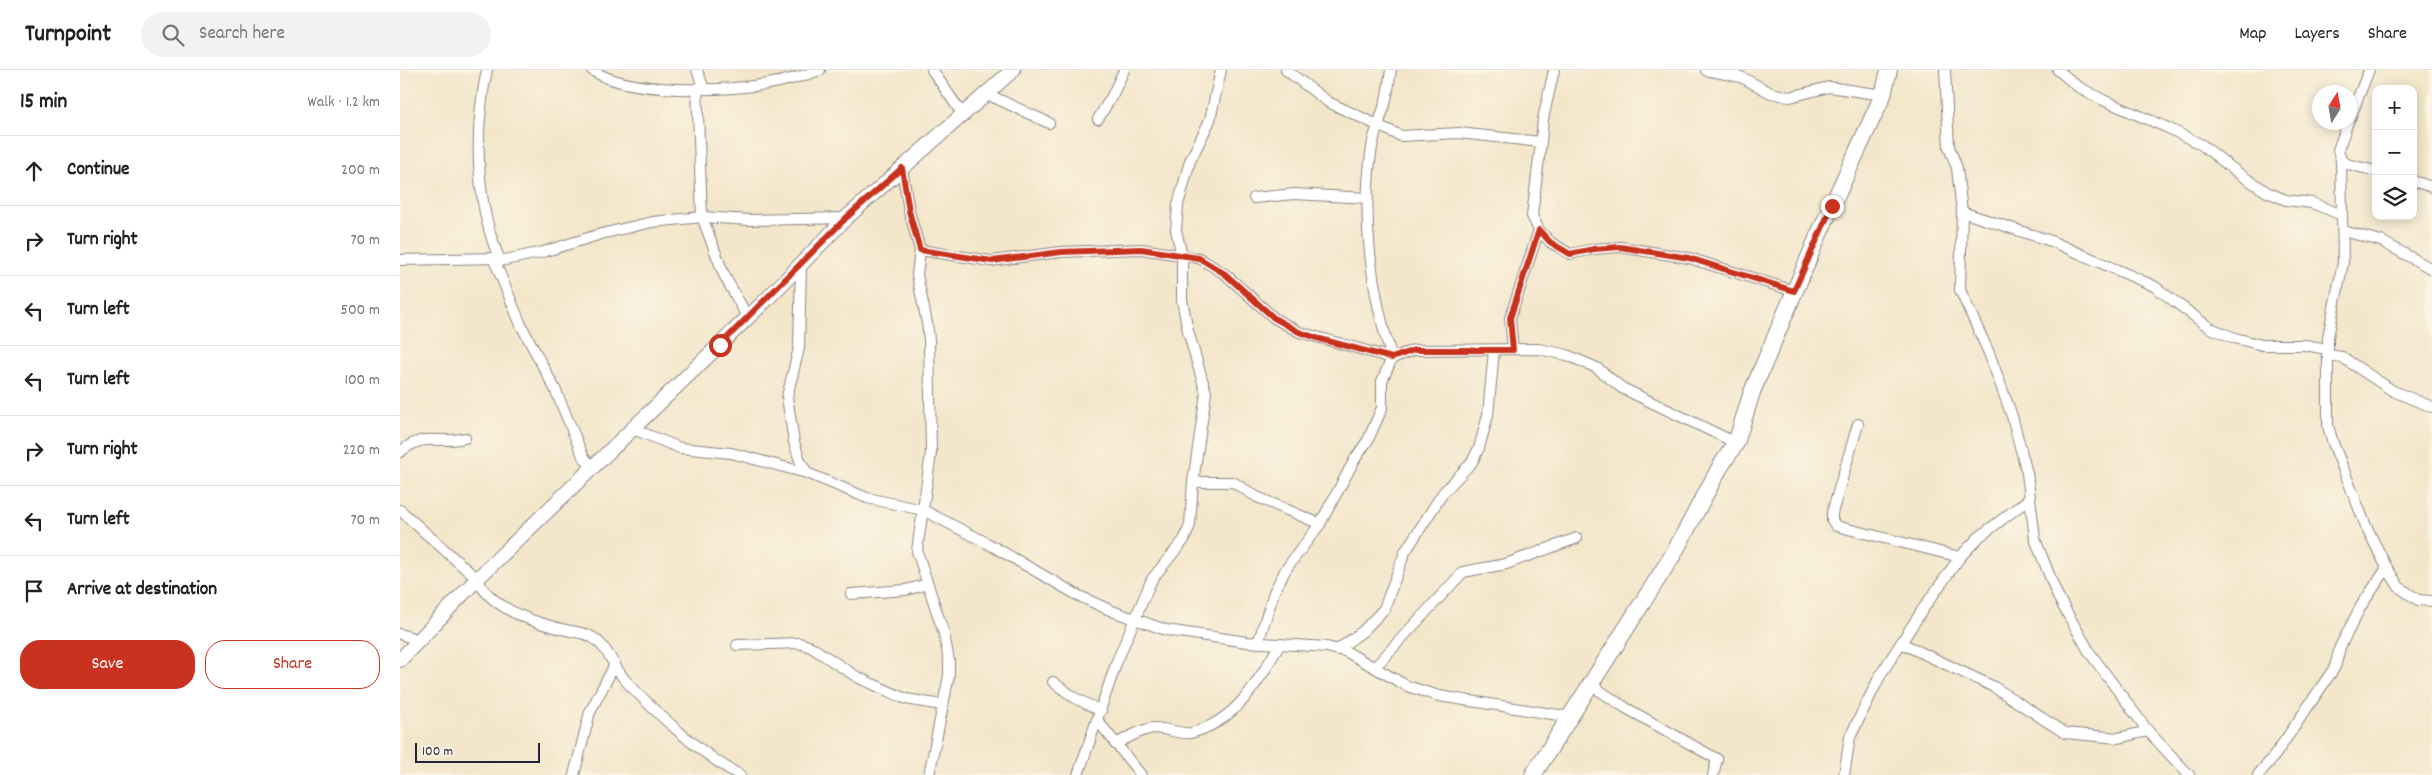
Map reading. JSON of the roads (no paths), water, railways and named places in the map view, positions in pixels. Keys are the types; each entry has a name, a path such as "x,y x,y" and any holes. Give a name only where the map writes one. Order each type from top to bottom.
{"main road":[{"path":"1533,775 1674,553 1720,467 1736,443 1752,392 1794,291 1883,95 1889,70"}],"street":[{"path":"488,70 480,117 479,160 482,192 497,260 521,326 556,391 583,456 593,468"},
{"path":"592,70 609,79 637,85 701,88 768,84 820,70"},
{"path":"697,70 701,88 702,217 724,275 748,318"},
{"path":"932,70 963,116"},
{"path":"400,660 477,578 748,318 846,218 1013,70"},
{"path":"1098,119 1113,94 1124,70"},
{"path":"1078,775 1117,661 1152,578 1184,540 1190,525 1192,482 1206,393 1188,331 1182,300 1182,256 1176,230 1178,205 1190,161 1210,120 1221,70"},
{"path":"1286,70 1328,102 1401,136 1459,133 1541,142"},
{"path":"1258,643 1274,592 1286,569 1320,524 1354,459 1368,440 1382,408 1382,380 1392,358 1380,321 1375,295 1368,198 1369,167 1378,125 1385,106 1391,70"},
{"path":"1554,70 1542,119 1532,216 1539,230 1550,242 1570,254 1594,249 1620,247 1689,258 1794,291"},
{"path":"1706,70 1740,77 1771,94 1790,97 1829,87 1883,95"},
{"path":"1945,70 1949,147 1957,168 1962,212 1960,290 1989,353 2022,449 2035,539 2058,597 2090,654 2148,731 2189,775"},
{"path":"2058,70 2077,86 2096,96 2202,145 2238,173 2267,192 2286,200 2312,203 2342,215"},
{"path":"2357,100 2369,70"},
{"path":"987,94 1049,123"},
{"path":"2345,130 2338,150 2340,160 2343,263 2327,352 2328,426 2372,541 2387,568 2399,587 2418,600 2432,601"},
{"path":"2340,160 2347,164 2372,170"},
{"path":"902,168 909,211 920,250 916,276 926,316 929,340 931,453 917,551 944,634 949,661 947,693 942,705 929,775"},
{"path":"2417,182 2432,187"},
{"path":"1254,198 1294,194 1368,198"},
{"path":"1962,212 2051,241 2154,286 2210,328 2235,338 2262,345 2305,345 2342,357 2393,391 2432,407"},
{"path":"400,260 497,260 543,252 601,234 652,222 702,217 750,220 846,218"},
{"path":"1513,350 1510,318 1539,230"},
{"path":"2343,231 2381,241 2432,269"},
{"path":"920,250 992,261 1061,252 1141,249 1199,258 1225,274 1274,318 1299,332 1392,358 1414,350 1538,349 1567,355 1597,368 1622,388 1736,443"},
{"path":"801,265 799,348 787,396 794,442 800,461 807,472"},
{"path":"1337,650 1363,630 1384,609 1404,552 1443,493 1472,462 1479,448 1488,415 1494,350"},
{"path":"1858,424 1832,513 1832,520 1836,526 1960,557"},
{"path":"633,429 680,448 732,452 807,472 867,498 923,510 987,543 1079,596 1166,630 1208,638 1327,647 1375,666 1407,686 1439,696 1571,717"},
{"path":"400,452 418,439 457,440 465,438"},
{"path":"1192,482 1233,482 1257,498 1320,524"},
{"path":"1844,775 1850,737 1881,674 1901,644 1960,557 1979,537 2029,499"},
{"path":"400,510 477,578 482,588 510,610 530,620 590,636 603,645 625,680 694,744 719,764 740,775"},
{"path":"1375,666 1398,644 1426,610 1463,572 1506,564 1577,538"},
{"path":"2258,775 2275,755 2335,668 2340,647 2361,606 2387,568"},
{"path":"851,594 906,590 928,584"},
{"path":"400,634 418,640"},
{"path":"737,646 799,643 811,647 857,677 906,699 942,705"},
{"path":"1115,744 1152,728 1190,733 1218,722 1233,713 1258,684 1280,644"},
{"path":"1901,644 1994,687 2065,733 2118,738 2148,731"},
{"path":"574,775 590,712 615,664"},
{"path":"1053,682 1099,716 1115,744 1141,775"},
{"path":"1591,685 1626,708 1717,759 1713,775"}]}
